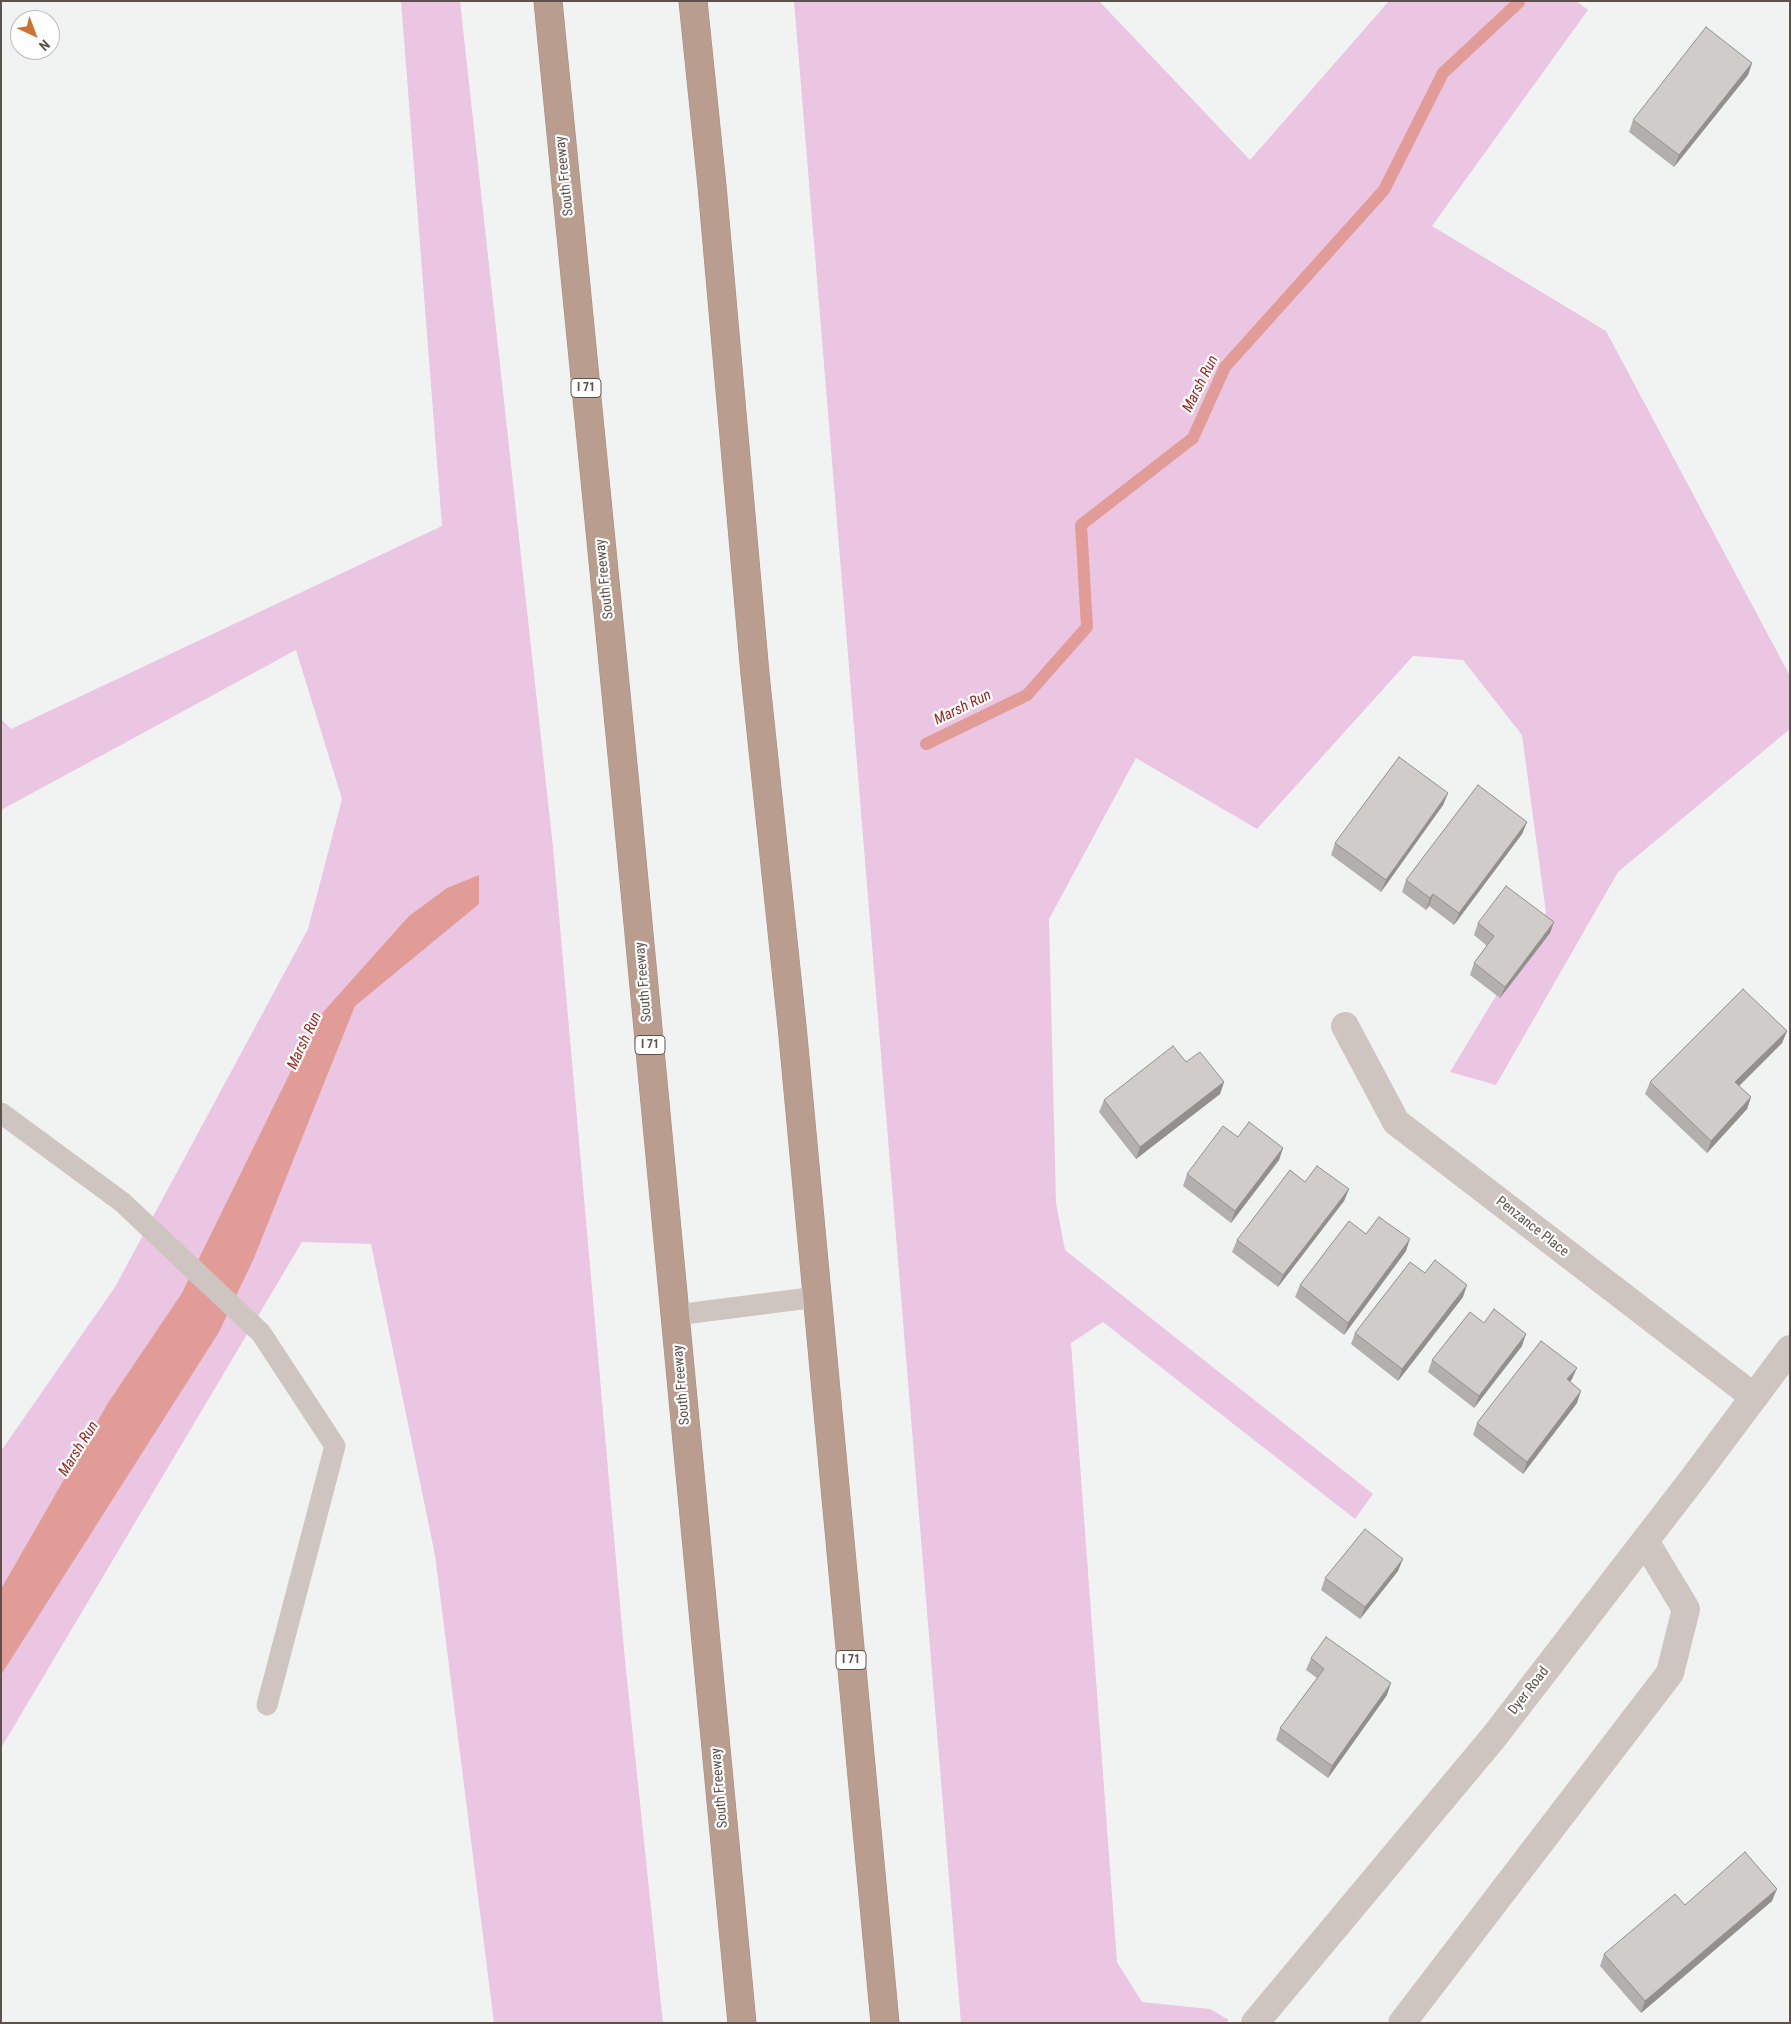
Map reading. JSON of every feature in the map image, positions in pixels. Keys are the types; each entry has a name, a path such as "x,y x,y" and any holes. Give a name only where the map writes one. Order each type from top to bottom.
{"highway":[{"name":"South Freeway","path":"548,1 676,1315 742,2023"},
{"name":"I 71","path":"694,1 755,674 792,1036 885,2023"}],"street":[{"name":"Penzance Place","path":"1345,1026 1396,1122 1754,1397"},
{"name":"Dyer Road","path":"1255,2023 1493,1738 1790,1349"},
{"path":"1402,2023 1670,1674 1686,1609 1645,1541"}],"lane":[{"path":"1,1113 122,1202 261,1333 335,1446 267,1705"},
{"path":"676,1315 817,1296"}],"shaded area":[{"path":"401,1 460,1 553,847 624,1650 663,2023 494,2023 435,1555 371,1244 302,1242 1,1748 1,1451 115,1287 308,929 342,799 296,650 1,810 1,719 11,729 442,526"},
{"path":"794,1 1099,1 1250,160 1389,1 1576,1 1588,10 1432,226 1606,331 1790,676 1790,729 1618,872 1496,1085 1450,1072 1546,913 1522,735 1463,660 1413,656 1257,829 1136,758 1049,919 1056,1203 1065,1250 1373,1494 1355,1519 1103,1322 1071,1343 1117,1962 1142,2002 1210,2009 1229,2020 1226,2023 961,2023"},
{"path":"479,875 479,904 355,1006 254,1258 219,1332 1,1675 1,1589 108,1403 182,1293 316,1020 409,916 447,888"}],"building":[{"path":"1706,27 1752,63 1679,155 1633,120"},
{"path":"1399,757 1448,793 1386,880 1335,843"},
{"path":"1478,785 1527,822 1459,913 1433,894 1430,898 1406,880"},
{"path":"1506,886 1554,922 1505,987 1474,963 1494,936 1478,923"},
{"path":"1743,989 1787,1031 1735,1082 1751,1097 1711,1141 1650,1082"},
{"path":"1173,1046 1186,1062 1200,1052 1224,1082 1140,1147 1104,1100"},
{"path":"1249,1122 1283,1148 1235,1211 1187,1174 1223,1126 1238,1137"},
{"path":"1317,1166 1349,1189 1283,1275 1237,1240 1290,1170 1305,1182"},
{"path":"1379,1217 1410,1239 1348,1323 1300,1285 1349,1221 1366,1234"},
{"path":"1435,1260 1467,1285 1402,1369 1355,1333 1410,1262 1425,1273"},
{"path":"1494,1309 1526,1334 1479,1396 1432,1360 1470,1312 1484,1323"},
{"path":"1541,1341 1577,1368 1567,1379 1581,1391 1527,1462 1477,1423"},
{"path":"1365,1529 1403,1559 1365,1607 1325,1578"},
{"path":"1326,1637 1391,1683 1332,1766 1280,1728 1324,1669 1311,1658"},
{"path":"1745,1852 1777,1889 1645,2001 1604,1954 1675,1894 1685,1905"}],"waterway":[{"name":"Marsh Run","path":"926,744 1027,695 1087,627 1081,525 1193,438 1225,367 1384,190 1443,73 1519,2"}]}
